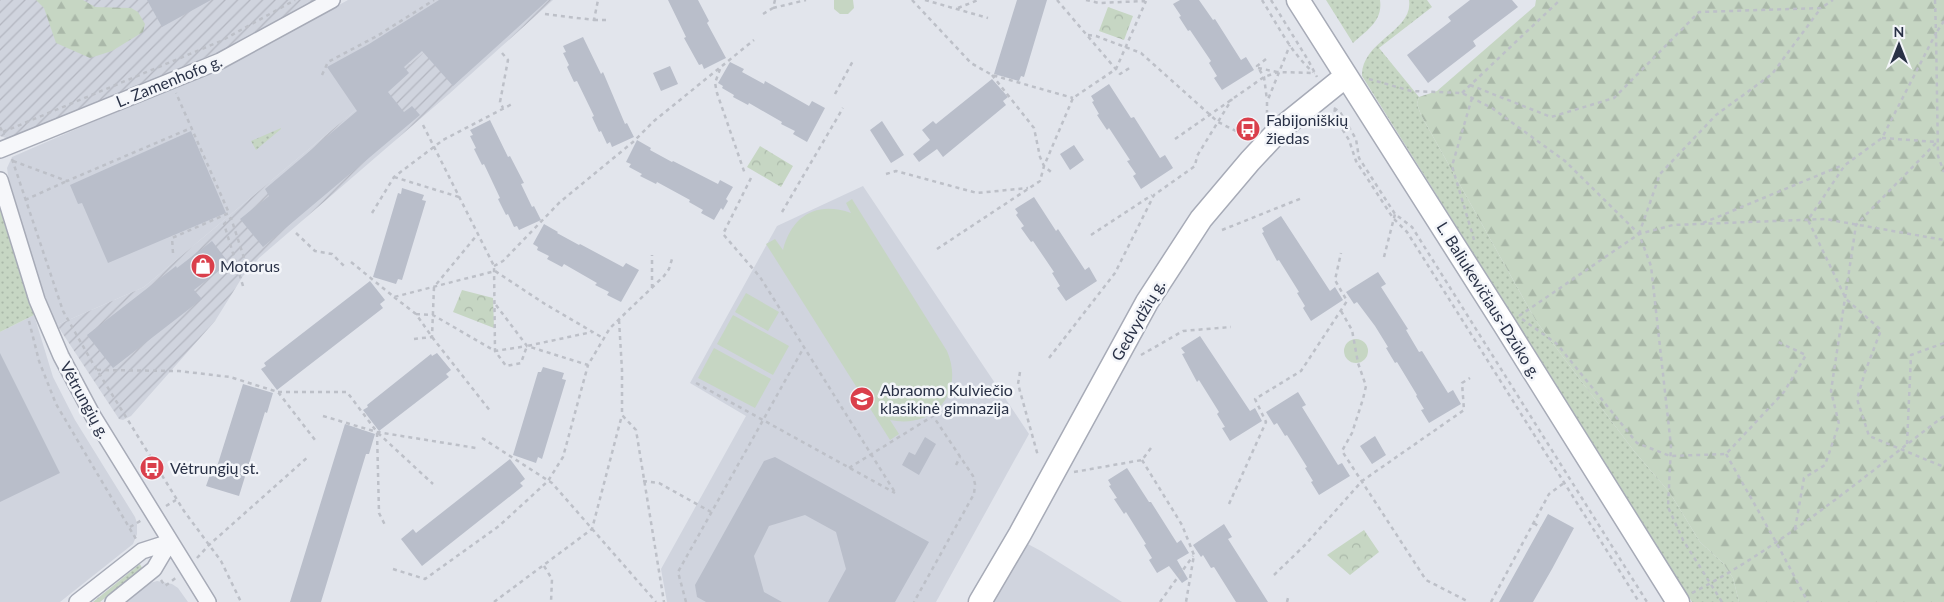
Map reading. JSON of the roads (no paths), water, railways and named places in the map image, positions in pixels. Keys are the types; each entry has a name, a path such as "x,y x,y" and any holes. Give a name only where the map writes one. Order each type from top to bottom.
{"main road":[{"name":"L. Baliukevičiaus-Dzūko g.","path":"1298,0 1346,76 1512,316 1678,601"},
{"name":"Gedvydžių g.","path":"980,602 1020,534 1147,302 1201,219 1279,130 1346,76"}],"street":[{"name":"L. Zamenhofo g.","path":"7,153 170,80 220,61 332,0"},
{"name":"Vėtrungių g.","path":"0,180 31,283 61,356 93,416 208,602"},
{"path":"77,602 142,551 170,542"},
{"path":"113,602 154,569 170,542"}],"place":[{"name":"Fabijoniškių žiedas","path":"1248,129"},
{"name":"Motorus","path":"203,266"},
{"name":"Abraomo Kulviečio klasikinė gimnazija","path":"862,399"},
{"name":"Vėtrungių st.","path":"152,468"}]}
